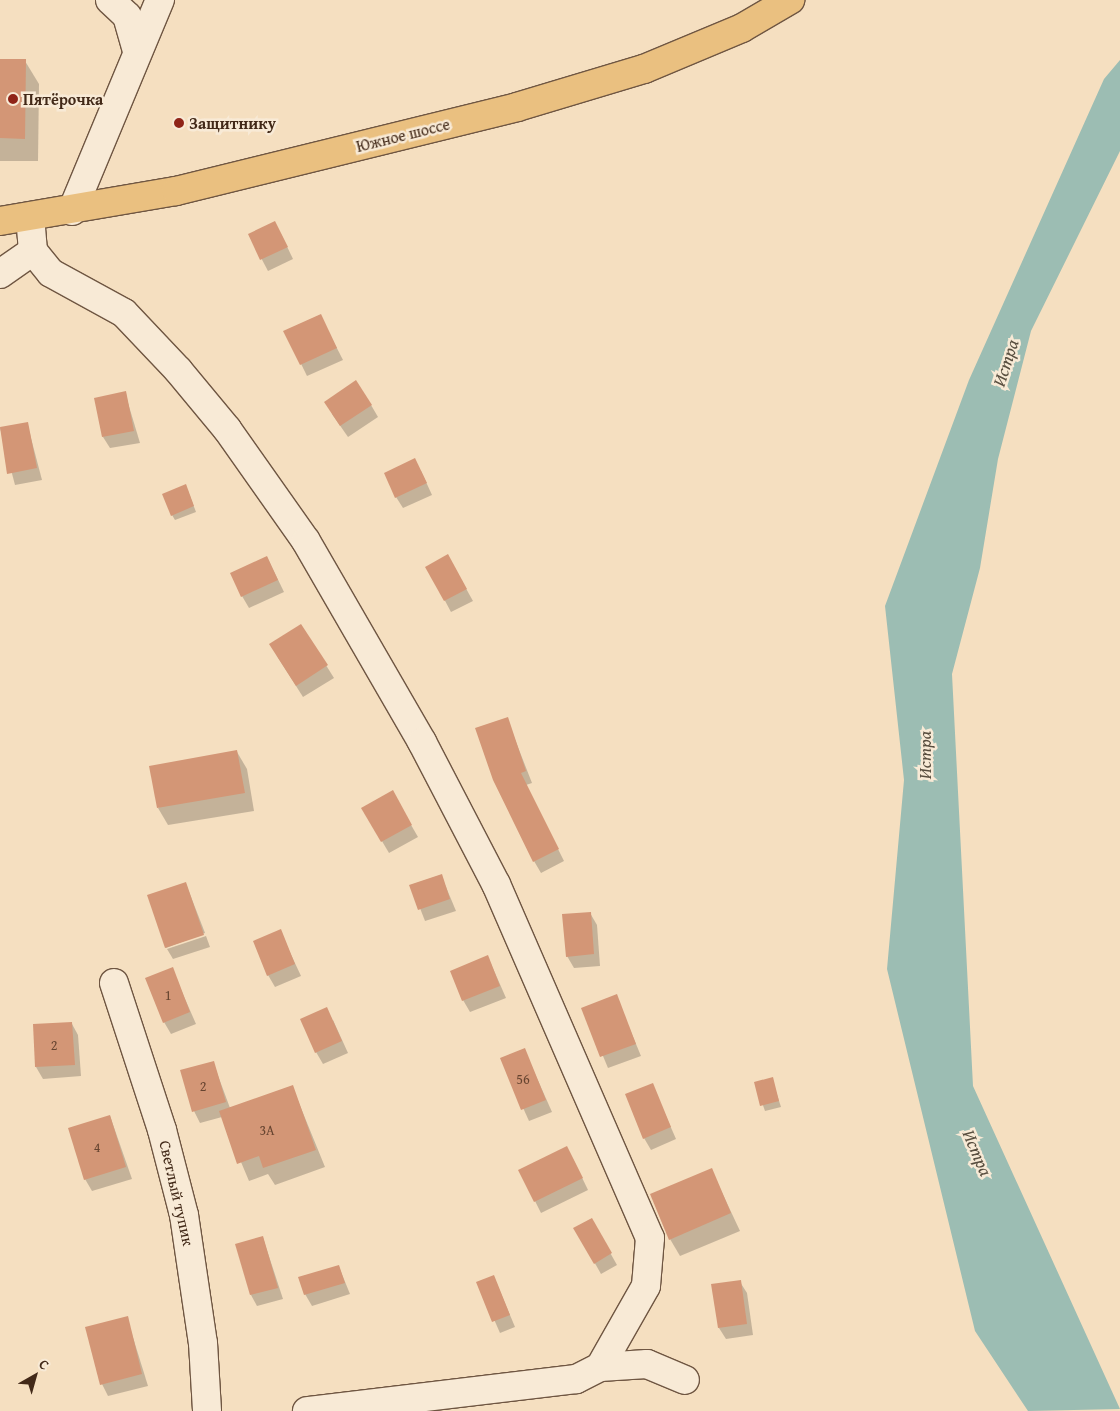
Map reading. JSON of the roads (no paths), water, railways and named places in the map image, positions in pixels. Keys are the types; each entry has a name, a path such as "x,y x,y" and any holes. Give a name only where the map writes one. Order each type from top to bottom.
{"main road":[{"name":"Южное шоссе","path":"0,221 72,211 176,190 526,104 644,69 742,28 790,0"}],"street":[{"path":"137,52 119,8 160,0"},
{"path":"72,211 160,0"},
{"path":"30,218 33,251 52,273 82,286 124,313 227,429 306,541 422,742 496,884 650,1238 646,1286 600,1367"},
{"path":"0,274 33,251"},
{"name":"Светлый тупик","path":"114,983 162,1130 184,1215 203,1343 207,1411"},
{"path":"307,1411 576,1379 600,1367 647,1364 685,1380"}],"water":[{"name":"Истра","path":"1120,60 1120,151 1031,331 998,459 980,568 952,674 973,1086 1120,1409 1028,1411 975,1331 887,969 904,780 885,606 969,380 1104,79"}],"place":[{"name":"Пятёрочка","path":"13,99"},
{"name":"Защитнику","path":"179,123"}]}
